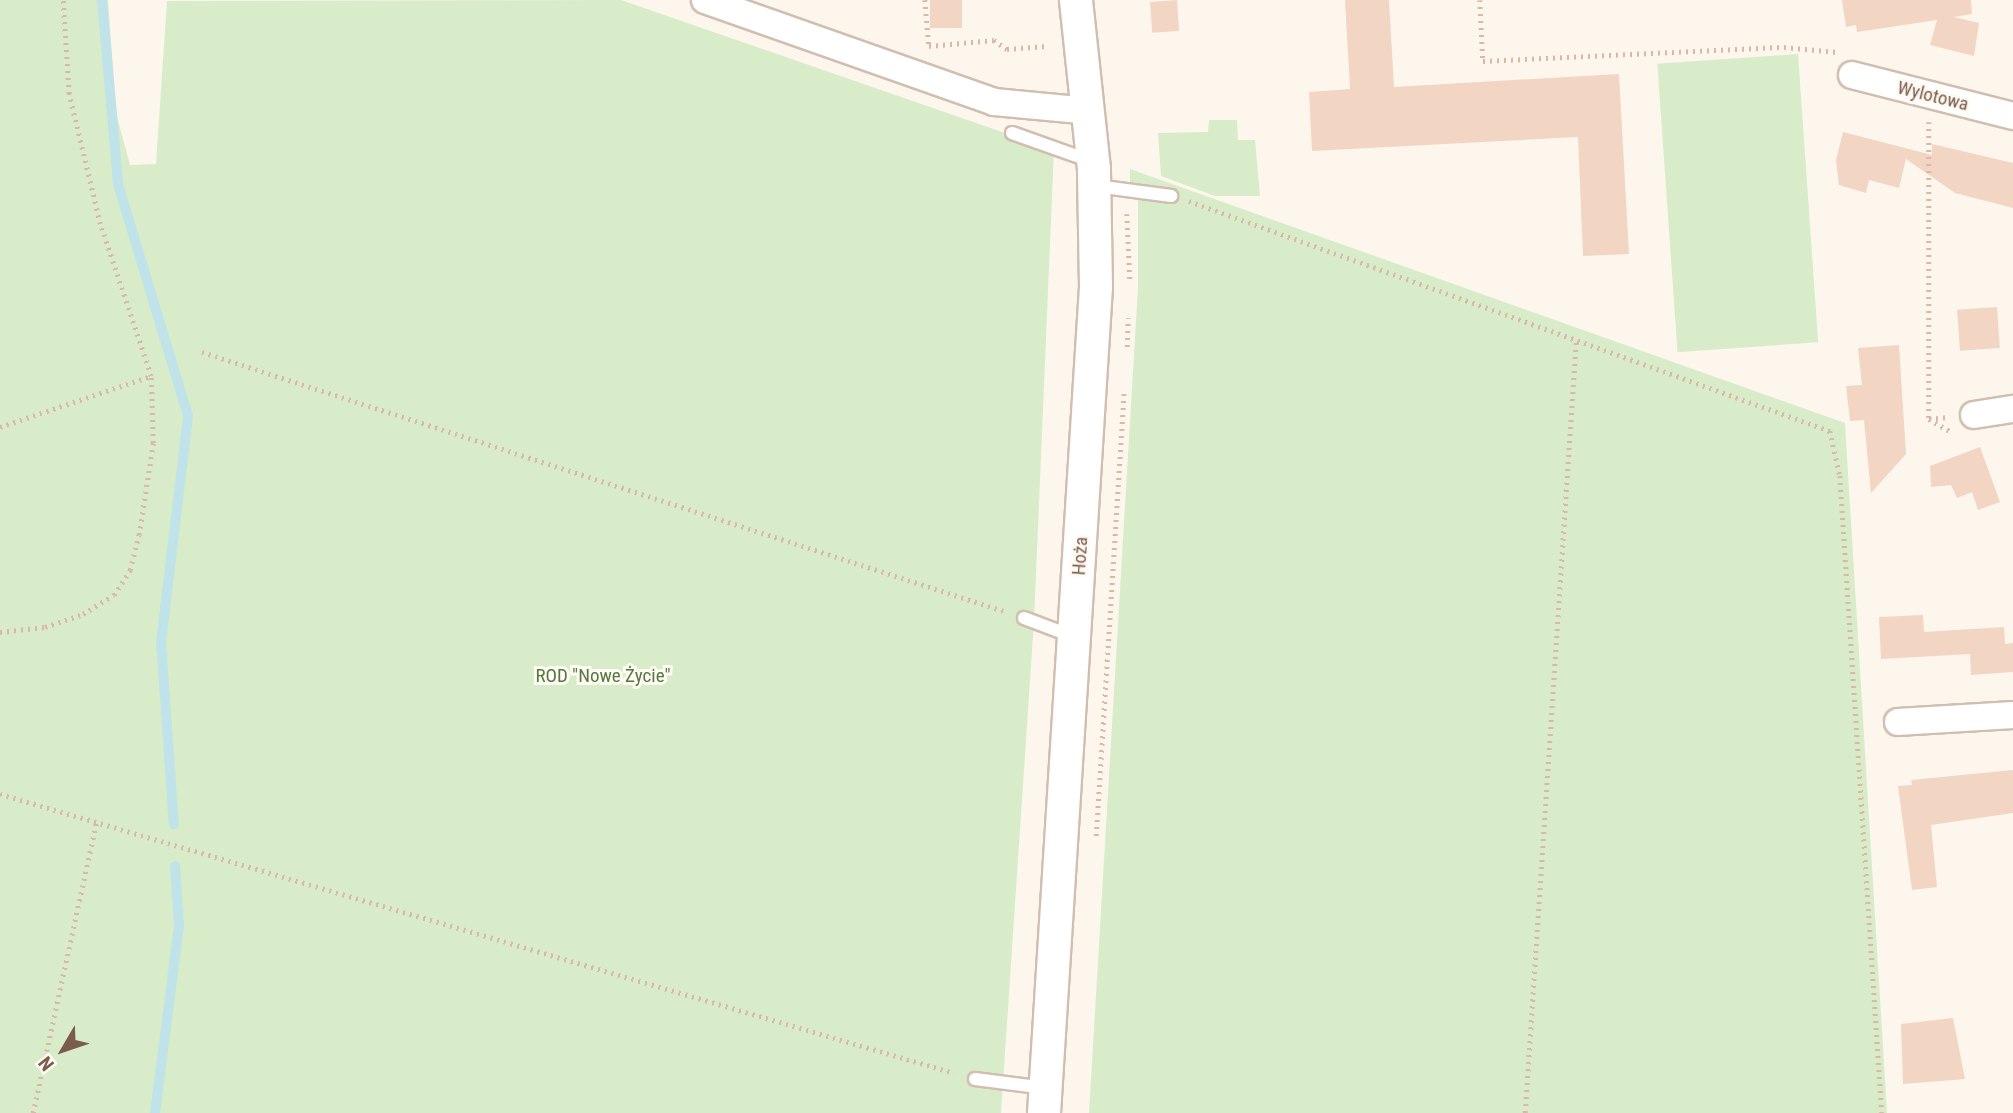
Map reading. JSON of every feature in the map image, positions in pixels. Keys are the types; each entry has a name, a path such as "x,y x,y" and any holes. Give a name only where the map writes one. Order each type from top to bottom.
{"street":[{"path":"705,0 994,102 1089,111"},
{"name":"Hoża","path":"1045,1100 1096,287 1095,174 1076,0"},
{"name":"Wylotowa","path":"1852,75 2013,116"},
{"path":"1974,415 2013,409"},
{"path":"1898,722 2013,715"}],"lane":[{"path":"1012,133 1095,174 1171,196"},
{"path":"1024,618 1075,637"},
{"path":"975,1079 1045,1100"}],"path":[{"path":"0,632 45,627 83,614 114,595 130,570 153,443 151,376 100,224 69,94 63,0"},
{"path":"925,0 929,46 994,40 1007,49 1048,43 1049,58"},
{"path":"1480,0 1483,61 1817,48"},
{"path":"1934,96 1928,126 1929,419 1974,415"},
{"path":"1171,196 1830,431 1840,476 1882,1113"},
{"path":"1525,1113 1576,342"},
{"path":"202,352 1024,618"},
{"path":"0,427 151,376"},
{"path":"0,794 975,1079"},
{"path":"33,1113 96,822"}],"green space":[{"name":"ROD \"Nowe Życie\"","path":"0,0 108,0 116,113 130,165 156,164 167,1 621,0 1054,150 1034,621 1001,1113 0,1113"},
{"path":"1798,54 1818,342 1678,352 1657,64"},
{"path":"1209,120 1237,120 1238,140 1255,140 1260,196 1215,196 1161,176 1158,133 1208,132"},
{"path":"1130,169 1845,423 1887,1113 1089,1113 1138,287 1138,201 1130,188"}],"building":[{"path":"930,0 962,0 962,28 930,28"},
{"path":"1177,0 1179,31 1152,33 1150,2"},
{"path":"1345,0 1389,0 1394,87 1619,74 1629,254 1583,256 1578,137 1312,151 1309,92 1350,89"},
{"path":"1842,0 1971,0 1972,14 1954,17 1979,23 1974,56 1930,45 1937,20 1857,32 1856,25 1846,27"},
{"path":"1843,132 1932,155 1932,144 2013,163 2013,208 1955,193 1906,159 1899,188 1869,180 1866,193 1839,185 1836,160"},
{"path":"1997,307 2000,348 1960,351 1957,310"},
{"path":"1899,345 1906,454 1871,493 1864,420 1850,421 1846,386 1862,385 1858,348"},
{"path":"1980,447 2000,502 1978,510 1972,492 1957,498 1951,485 1931,487 1930,466"},
{"path":"1923,615 1924,632 2004,627 2005,644 2013,643 2013,672 1971,675 1970,654 1881,659 1879,617"},
{"path":"2013,770 2013,813 1931,825 1937,887 1912,890 1898,786 1912,785 1911,780"},
{"path":"1953,1018 1965,1079 1903,1084 1901,1024"}],"waterway":[{"path":"102,0 118,184 188,416 161,641 174,825"},
{"path":"155,1113 179,926 175,866"}]}
